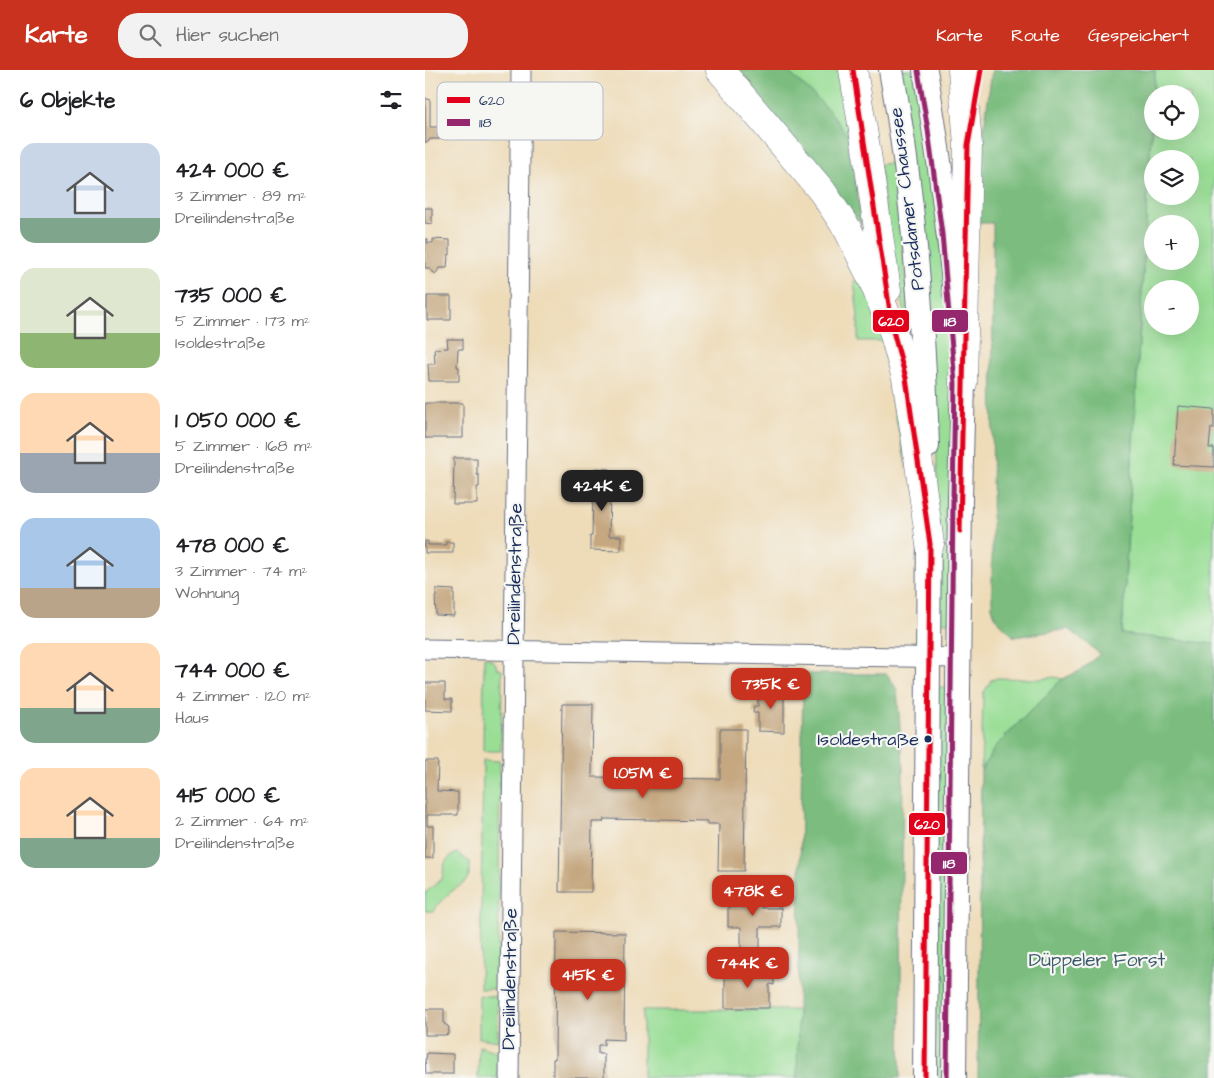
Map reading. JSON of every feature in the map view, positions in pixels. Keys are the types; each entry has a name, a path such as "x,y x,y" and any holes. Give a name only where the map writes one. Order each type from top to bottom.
{"highway":[{"path":"720,70 822,191 848,230 873,281 893,331 906,378 930,544"},
{"path":"853,70 893,331"},
{"path":"963,70 968,145 963,383"},
{"path":"968,145 981,70"}],"main road":[{"name":"Potsdamer Chaussee","path":"891,70 904,159 915,256 924,373 930,544 925,1078"},
{"name":"Potsdamer Chaussee","path":"925,70 949,232 963,383 960,498 954,1078"}],"street":[{"name":"Dreilindenstraße","path":"509,1078 520,140"},
{"path":"425,649 959,658"}],"green space":[{"path":"736,70 786,70 833,115 849,138 862,225"},
{"path":"786,70 838,70 849,138 820,102"},
{"path":"898,70 918,70 943,254 951,355 953,414 951,622 937,622 938,503 936,430"},
{"name":"Düppeler Forst","path":"992,70 1155,70 1154,85 1144,85 1144,140 1151,140 1150,150 1144,150 1144,205 1147,205 1146,215 1144,215 1144,256 1122,634 1214,644 1214,1078 978,1078 981,771 995,747 1062,679 1080,671 1100,654 1069,629 1014,637 996,619 992,607 993,223 979,223 981,150"},
{"path":"1155,70 1214,70 1214,644 1122,635 1144,257 1144,270 1199,270 1199,215 1146,215 1147,205 1199,205 1199,150 1150,150 1151,140 1199,140 1199,85 1154,85"},
{"path":"893,162 910,334 892,257 879,165"},
{"path":"863,277 888,340 907,469 889,387 883,341 858,341 858,316 854,281"},
{"path":"484,657 493,661 497,669 502,670 501,751 483,751"},
{"path":"803,674 887,674 897,690 903,765 900,1078 797,1078"},
{"path":"1055,677 1062,679 995,747 981,771 983,694 991,680 997,678 1040,679"},
{"path":"936,687 951,687 947,1078 932,1078"},
{"path":"483,760 500,761 498,989 480,989"},
{"path":"457,853 470,862 470,872 467,879 436,906 435,911 425,911 425,893 442,879 445,863 449,857"},
{"path":"479,995 498,997 498,1041 479,1038"},
{"path":"643,1010 798,1010 798,1078 643,1078"},
{"path":"479,1046 498,1052 498,1078 478,1078"}],"building":[{"path":"425,98 430,100 430,127 437,127 437,139 430,139 428,142 425,142"},
{"path":"425,208 432,208 432,224 425,223"},
{"path":"425,239 428,239 427,243 433,243 433,239 450,240 450,255 448,255 447,268 439,268 436,274 430,268 425,268"},
{"path":"427,296 451,296 451,320 427,320"},
{"path":"447,339 463,339 463,349 458,349 457,367 459,367 459,381 429,381 428,364 435,364 434,349 448,348"},
{"path":"425,403 463,403 463,438 425,438"},
{"path":"1178,406 1214,409 1214,429 1211,428 1209,448 1214,448 1214,467 1174,465"},
{"path":"454,458 477,458 479,487 477,487 477,504 453,504"},
{"path":"595,468 610,469 610,475 613,475 613,497 610,497 609,536 621,536 621,551 590,550 593,495 589,495 589,476 594,476"},
{"path":"425,541 428,541 428,545 446,545 446,542 453,542 453,553 425,553"},
{"path":"436,589 454,590 454,616 436,615"},
{"path":"425,683 445,683 445,699 452,699 452,711 425,710"},
{"path":"758,688 784,689 784,732 758,731 758,713 753,713 754,706 758,706"},
{"path":"562,704 593,704 592,777 720,779 720,729 746,729 744,871 718,871 719,824 707,824 707,821 604,819 603,822 592,822 591,892 559,892"},
{"path":"425,761 438,761 437,791 458,792 458,815 427,815 427,826 433,826 433,858 425,858"},
{"path":"742,881 761,881 761,908 781,908 781,927 760,927 760,954 741,954 741,927 728,927 728,907 742,907"},
{"path":"556,932 625,933 624,1040 604,1039 604,1045 598,1045 598,1054 604,1054 604,1078 554,1078 553,1076 553,1059 555,1059"},
{"path":"725,971 774,972 774,985 770,984 769,986 769,1008 725,1008"},
{"path":"425,1009 444,1009 444,1024 448,1026 448,1034 425,1035"},
{"path":"427,1053 453,1054 453,1074 426,1074 425,1059"}],"transit line":[{"name":"620","path":"853,70 893,331 906,378 930,544 925,1078"},
{"name":"620","path":"960,531 968,145 981,70"},
{"name":"118","path":"918,71 942,234 955,383 947,1078"}],"place":[{"name":"Isoldestraße","path":"928,739"}]}
